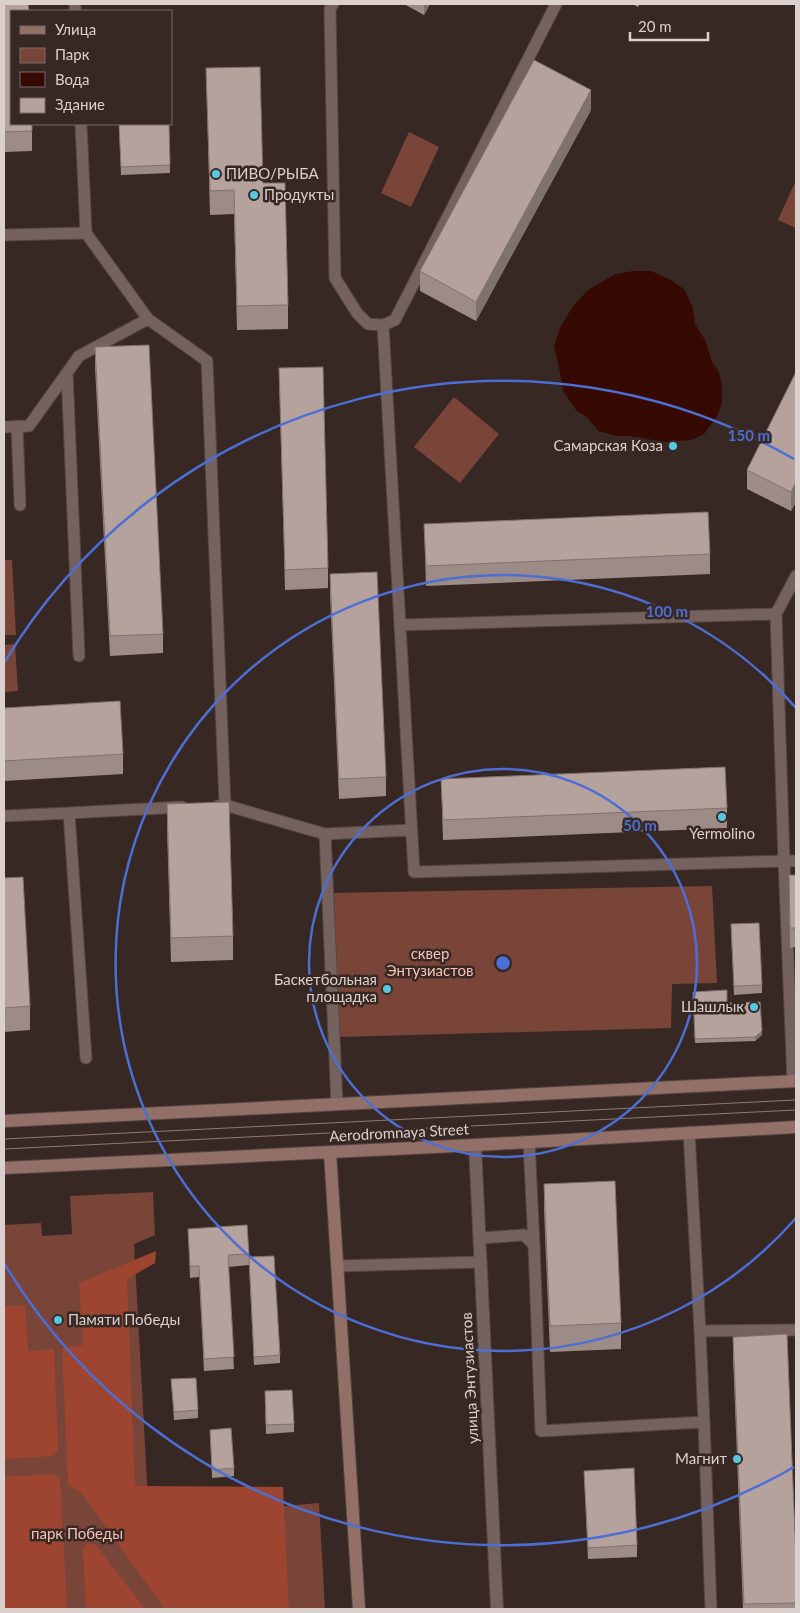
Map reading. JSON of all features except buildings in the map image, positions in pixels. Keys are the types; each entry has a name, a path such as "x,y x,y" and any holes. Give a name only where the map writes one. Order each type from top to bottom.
{"main road":[{"path":"4,1121 794,1081"},
{"name":"Aerodromnaya Street","path":"4,1168 796,1127"},
{"path":"330,1152 359,1609"}],"street":[{"name":"улица Энтузиастов","path":"475,1145 497,1609"}],"lane":[{"path":"333,4 330,9 335,278 357,313 368,324 382,325 395,320 556,4"},
{"path":"81,125 86,233 148,319 207,361 225,806"},
{"path":"4,235 86,233"},
{"path":"4,427 29,426 79,356 148,319"},
{"path":"382,325 414,872 796,861"},
{"path":"67,373 79,656"},
{"path":"17,426 20,505"},
{"path":"794,1081 793,985 784,861 776,614 796,576"},
{"path":"400,624 776,614"},
{"path":"4,816 225,806 325,834 411,830"},
{"path":"69,813 86,1058"},
{"path":"325,834 337,1104"},
{"path":"689,1132 700,1331 711,1609"},
{"path":"529,1142 541,1431 704,1422"},
{"path":"480,1238 524,1235 534,1244"},
{"path":"338,1266 481,1262"},
{"path":"700,1331 796,1330"}],"green space":[{"path":"409,132 439,147 411,207 381,193"},
{"path":"796,180 796,228 778,220"},
{"path":"454,397 499,434 460,483 414,447"},
{"path":"4,560 12,560 16,635 4,635"},
{"path":"15,644 18,691 4,692 4,645"},
{"name":"сквер Энтузиастов","path":"712,886 717,983 672,984 671,1028 339,1037 332,893"},
{"name":"парк Победы","path":"153,1192 155,1235 134,1244 149,1518 319,1503 325,1609 4,1609 4,1225 41,1223 42,1236 72,1234 70,1196"}],"shaded area":[{"path":"156,1251 155,1263 127,1279 135,1486 283,1487 289,1609 165,1609 87,1501 79,1491 68,1485 62,1348 83,1345 79,1283"},
{"path":"25,1305 28,1351 54,1349 58,1450 53,1456 4,1459 4,1306"},
{"path":"54,1474 60,1480 67,1609 4,1609 4,1477"},
{"path":"87,1543 96,1545 145,1609 86,1609 83,1551"}],"water":[{"path":"651,271 671,280 685,290 693,308 695,324 705,340 712,362 719,372 722,386 722,403 716,418 704,434 691,440 666,442 617,436 598,431 588,418 576,410 563,391 554,346 560,328 573,306 588,290 615,274"}],"tram line":[{"path":"4,1139 796,1100"},
{"path":"4,1149 796,1110"}],"place":[{"name":"ПИВО/РЫБА","path":"216,174"},
{"name":"Продукты","path":"254,195"},
{"name":"Самарская Коза","path":"673,446"},
{"name":"Yermolino","path":"722,817"},
{"name":"Баскетбольная площадка","path":"387,989"},
{"name":"Шашлык","path":"754,1007"},
{"name":"Памяти Победы","path":"58,1320"},
{"name":"Магнит","path":"737,1459"}]}
